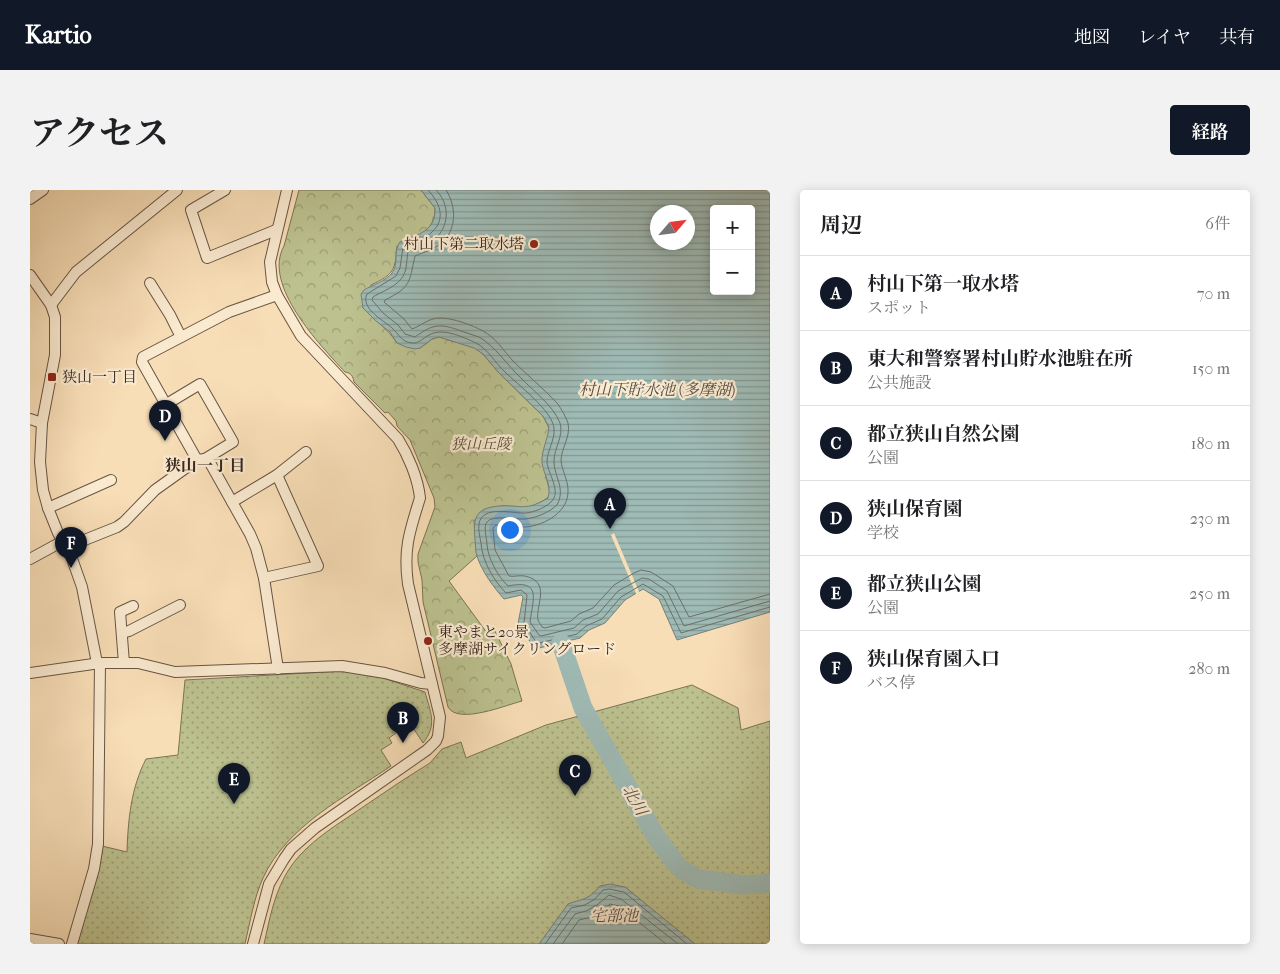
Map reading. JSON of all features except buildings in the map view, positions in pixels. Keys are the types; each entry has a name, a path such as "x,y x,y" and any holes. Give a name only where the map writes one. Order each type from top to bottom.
{"street":[{"path":"30,199 43,190"},
{"path":"51,305 76,272 177,190"},
{"path":"225,190 191,210 207,258 276,230"},
{"path":"253,944 270,884 280,864 291,849 315,828 427,750 436,741 441,720 409,590 406,567 408,540 420,498 419,489 412,468 398,438 302,336 277,295 272,282 270,262 276,230 287,190"},
{"path":"30,275 51,305 55,317 55,355 42,423 40,462 43,490 58,533 65,544 82,587 98,663 98,844 94,868 72,944"},
{"path":"150,283 181,337"},
{"path":"277,295 229,312 144,357 142,362 165,405 201,459 210,461 250,534 264,578 278,669"},
{"path":"30,559 65,544 117,527 155,490 201,459 233,442 200,384 165,405"},
{"path":"30,419 42,423"},
{"path":"232,502 306,452"},
{"path":"264,578 318,566 276,474"},
{"path":"48,508 111,480"},
{"path":"122,632 130,631 180,605"},
{"path":"124,663 120,612 133,606"},
{"path":"30,673 98,663 138,663 175,672 342,666 385,673 421,683 432,684"},
{"path":"30,939 59,944"}],"green space":[{"name":"狭山丘陵","path":"299,190 421,190 435,208 432,223 423,233 397,246 392,271 371,285 363,308 397,343 420,348 432,339 439,337 474,347 543,416 549,428 549,436 544,450 545,472 550,493 548,498 525,508 503,506 474,521 477,556 449,581 487,633 494,629 511,664 522,701 472,714 453,712 448,707 423,602 422,580 418,562 418,554 435,507 434,498 410,440 397,426 396,421 388,412 385,413 354,382 351,375 345,372 309,331 287,296 281,278 279,262"},
{"path":"342,671 383,678 425,692 432,718 428,736 423,743 410,723 389,738 392,743 381,750 391,766 319,814 287,843 263,878 245,944 76,944 102,846 127,852 131,804 137,781 146,759 178,755 185,680"},
{"path":"692,685 738,708 741,730 770,721 770,944 264,944 277,894 284,878 299,856 329,830 430,763 442,749 461,742 466,758 546,725"}],"water":[{"name":"村山下貯水池 (多摩湖)","path":"421,190 770,190 770,612 677,640 659,599 643,589 625,600 605,623 589,630 580,638 535,649 518,624 523,597 521,595 504,599 492,584 479,561 476,552 475,524 478,515 485,509 501,506 525,507 548,498 548,484 542,458 549,427 543,416 499,373 483,354 474,348 439,337 432,339 420,348 406,347 397,343 390,332 363,308 361,294 364,290 383,281 392,273 400,242 425,231 433,222 435,208"},
{"name":"宅部池","path":"610,884 625,887 695,944 539,944 568,904 589,896 600,886"}],"pier":[{"path":"614,533 640,594 637,596 611,535"}],"waterway":[{"name":"北川","path":"561,643 583,708 656,837 674,861 681,869 698,879 744,885 770,883"}],"place":[{"name":"村山下第二取水塔","path":"534,244"},
{"name":"狭山一丁目","path":"52,377"},
{"name":"狭山保育園","path":"165,441"},
{"name":"村山下第一取水塔","path":"610,529"},
{"name":"狭山保育園入口","path":"71,568"},
{"name":"東やまと20景 多摩湖サイクリングロード","path":"428,641"},
{"name":"東大和警察署村山貯水池駐在所","path":"403,743"},
{"name":"都立狭山自然公園","path":"575,796"},
{"name":"都立狭山公園","path":"234,804"}],"district":[{"name":"狭山一丁目","path":"205,465"}]}
